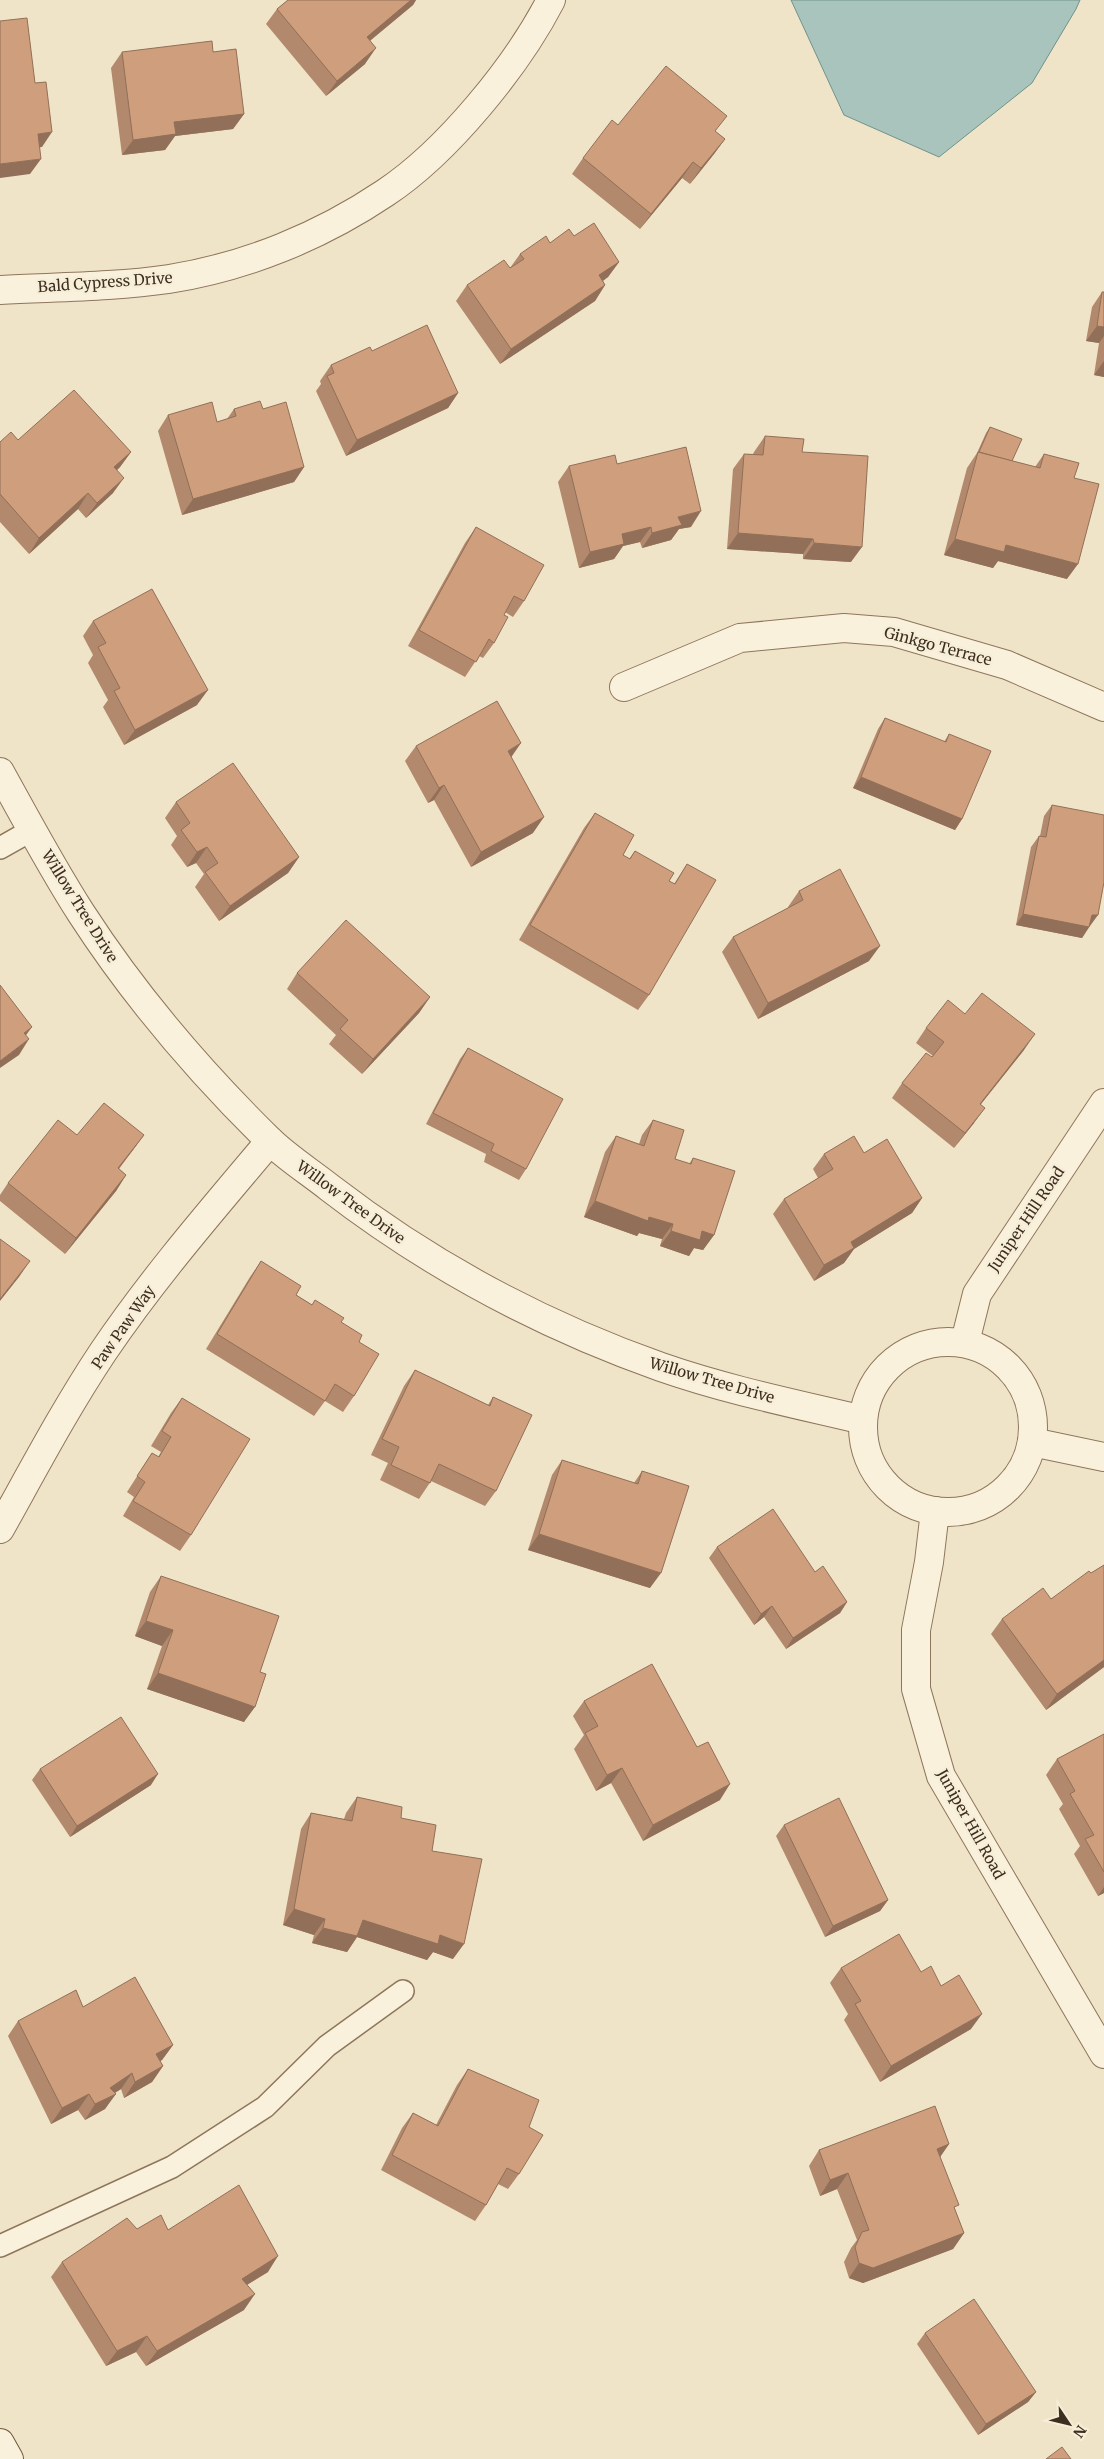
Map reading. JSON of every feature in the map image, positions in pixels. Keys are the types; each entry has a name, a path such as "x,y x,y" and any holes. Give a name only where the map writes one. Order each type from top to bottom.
{"street":[{"name":"Bald Cypress Drive","path":"0,290 128,284 170,279 227,267 277,250 336,223 386,192 427,159 473,112 511,65 551,0"},
{"name":"Ginkgo Terrace","path":"624,687 740,638 844,628 894,632 1007,665 1104,707"},
{"name":"Willow Tree Drive","path":"0,772 80,912 114,962 188,1054 270,1141 357,1208 425,1254 503,1299 588,1339 662,1367 718,1384 863,1420"},
{"name":"Juniper Hill Road","path":"965,1342 977,1294 1104,1103"},
{"name":"Paw Paw Way","path":"0,1529 46,1445 103,1352 167,1264 270,1141"},
{"path":"935,1342 965,1342 989,1351 1010,1367 1025,1390 1033,1415 1032,1442 1024,1466 1019,1473 1008,1487 987,1503 962,1511 935,1511 911,1504 890,1490 874,1470 865,1446 863,1420 870,1393 885,1368 908,1350 935,1342"},
{"path":"1032,1442 1104,1457"},
{"name":"Juniper Hill Road","path":"935,1511 929,1562 916,1630 916,1689 941,1776 1104,2054"},
{"path":"0,2443 9,2459"}],"lane":[{"path":"0,848 32,830"},
{"path":"0,2246 172,2167 264,2108 327,2046 403,1991"}],"water":[{"path":"791,0 1080,0 1032,83 939,157 844,115"}],"building":[{"path":"288,0 411,0 367,37 376,48 337,81 277,9"},
{"path":"27,18 35,83 46,82 52,132 38,134 41,159 0,164 0,21"},
{"path":"212,41 213,52 236,49 244,114 174,122 176,134 133,140 122,52"},
{"path":"666,66 727,116 715,131 725,139 701,168 693,162 651,214 583,158 612,120 618,125"},
{"path":"594,223 619,262 599,275 605,285 511,349 467,285 504,260 510,268 524,259 520,254 546,236 550,243 569,229 574,236"},
{"path":"1102,292 1104,292 1104,327 1097,326"},
{"path":"427,325 458,393 357,440 327,376 334,373 331,365 370,347 372,351"},
{"path":"74,390 131,452 114,467 124,478 97,503 88,493 39,538 0,494 0,442 11,432 18,440"},
{"path":"260,401 263,409 286,402 304,467 193,499 168,415 212,402 217,422 236,416 234,409"},
{"path":"990,427 1022,439 1012,461 979,452"},
{"path":"765,436 804,439 802,452 868,456 862,547 814,543 813,539 738,533 744,454 763,455"},
{"path":"686,447 701,511 678,517 682,525 652,533 651,527 622,534 624,544 590,552 569,466 615,455 617,464"},
{"path":"978,452 1040,468 1044,454 1079,463 1074,478 1099,484 1078,564 1006,545 1004,552 955,539"},
{"path":"476,527 544,565 524,601 514,596 504,615 508,617 494,643 489,639 476,662 419,630"},
{"path":"152,589 208,690 135,730 114,691 120,688 98,647 106,643 93,621"},
{"path":"497,701 521,743 508,751 544,817 481,852 444,785 439,788 416,746"},
{"path":"885,718 946,742 949,734 991,751 962,819 861,777"},
{"path":"233,763 299,857 230,906 205,872 218,863 207,847 197,852 181,830 190,823 176,802"},
{"path":"1052,805 1104,815 1104,882 1098,915 1092,915 1089,927 1023,914 1039,836 1046,837"},
{"path":"595,813 634,835 623,855 630,859 635,851 674,873 669,881 675,884 687,864 716,880 649,995 530,925"},
{"path":"840,869 880,946 768,1003 733,937 803,900 799,891"},
{"path":"346,920 430,997 373,1059 340,1029 348,1020 297,973"},
{"path":"0,985 32,1027 24,1033 29,1039 0,1061"},
{"path":"982,993 1035,1034 980,1104 985,1108 965,1133 902,1083 926,1053 932,1057 944,1042 926,1028 948,1000 965,1014"},
{"path":"468,1048 563,1099 526,1169 491,1151 494,1144 433,1113"},
{"path":"104,1103 144,1135 118,1168 126,1175 76,1238 8,1183 58,1120 77,1135"},
{"path":"653,1120 684,1130 675,1159 691,1164 693,1158 735,1171 714,1235 702,1231 700,1240 671,1231 673,1224 649,1217 648,1221 595,1201 616,1136 644,1146"},
{"path":"854,1136 864,1153 887,1139 922,1198 851,1242 854,1248 824,1265 784,1199 833,1169 824,1154"},
{"path":"0,1239 30,1261 0,1299"},
{"path":"261,1261 301,1286 296,1295 312,1305 315,1300 344,1318 341,1322 362,1335 359,1342 379,1354 354,1396 335,1384 325,1401 217,1334"},
{"path":"415,1370 490,1406 493,1397 532,1415 496,1491 439,1464 430,1483 391,1465 399,1447 382,1439"},
{"path":"182,1398 250,1439 191,1535 133,1501 145,1482 137,1476 152,1453 159,1457 171,1437 162,1431"},
{"path":"562,1460 638,1484 642,1471 689,1486 661,1573 539,1534"},
{"path":"773,1509 815,1572 823,1566 847,1602 793,1638 772,1606 761,1614 717,1547"},
{"path":"1104,1565 1104,1660 1057,1694 1002,1619 1043,1588 1051,1599 1089,1571 1091,1573"},
{"path":"161,1576 279,1616 260,1672 266,1674 255,1707 158,1673 173,1630 146,1621"},
{"path":"652,1664 697,1747 708,1742 730,1784 653,1825 622,1768 607,1775 585,1733 598,1726 584,1701"},
{"path":"121,1717 158,1774 77,1826 40,1769"},
{"path":"1104,1734 1104,1872 1085,1839 1094,1835 1070,1794 1075,1791 1057,1759"},
{"path":"357,1797 402,1807 401,1818 436,1825 432,1851 482,1859 464,1944 440,1935 438,1944 363,1920 357,1936 323,1928 325,1919 294,1909 311,1813 352,1821"},
{"path":"839,1798 888,1900 833,1926 784,1825"},
{"path":"899,1934 921,1972 931,1966 941,1986 959,1975 982,2014 891,2066 855,2004 861,2001 841,1968"},
{"path":"135,1977 173,2045 156,2054 163,2066 135,2082 132,2073 110,2088 116,2094 95,2104 89,2094 62,2108 18,2021 76,1990 83,2007"},
{"path":"468,2069 539,2100 529,2127 543,2135 519,2174 507,2168 486,2205 392,2155 413,2113 438,2126"},
{"path":"935,2106 949,2144 937,2149 959,2205 954,2207 964,2233 873,2268 859,2263 855,2247 862,2232 869,2230 848,2173 830,2180 819,2150"},
{"path":"239,2185 278,2256 242,2279 255,2294 157,2351 147,2336 117,2351 62,2262 127,2218 137,2229 161,2215 168,2230"},
{"path":"974,2299 1036,2392 986,2424 925,2333"},
{"path":"1062,2447 1071,2459 1046,2459"}]}
